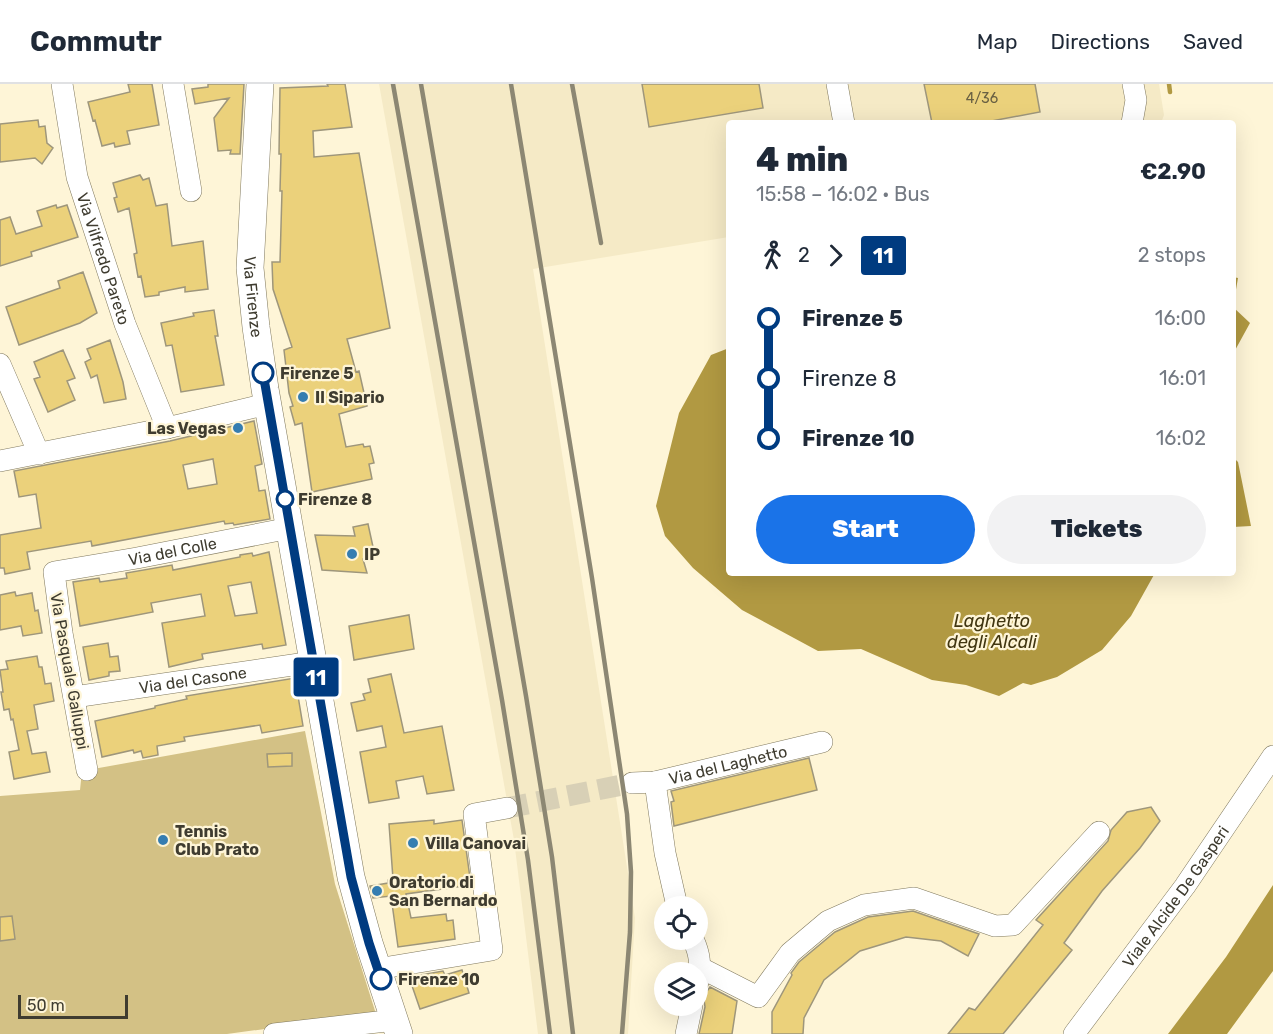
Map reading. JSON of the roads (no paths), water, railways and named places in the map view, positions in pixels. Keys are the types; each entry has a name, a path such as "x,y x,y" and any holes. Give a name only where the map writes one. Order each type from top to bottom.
{"main road":[{"name":"Via Firenze","path":"260,84 250,268 267,404 351,877 377,969 397,1027"}],"street":[{"name":"Via Vilfredo Pareto","path":"62,84 76,177 125,324 167,428"},
{"path":"173,84 191,191"},
{"path":"837,84 843,120"},
{"path":"1133,84 1136,100 1133,120"},
{"path":"0,364 39,454"},
{"path":"0,461 167,428 267,404"},
{"name":"Via del Colle","path":"54,572 290,528"},
{"name":"Via Pasquale Galluppi","path":"54,572 87,770"},
{"name":"Via del Casone","path":"74,697 313,662"},
{"name":"Via del Laghetto","path":"632,783 655,782 822,742"},
{"name":"Viale Alcide De Gasperi","path":"1074,1034 1185,886 1273,756"},
{"path":"655,782 665,853 675,896"},
{"path":"377,969 492,950 474,814 507,808"},
{"path":"708,978 758,997 790,953 828,921 864,905 914,898 995,926 1013,925 1099,832"},
{"path":"686,1034 690,1016"},
{"path":"274,1034 397,1027"}],"water":[{"path":"1236,310 1250,323 1236,349"},
{"name":"Laghetto degli Alcali","path":"726,349 726,576 1153,576 1131,616 1102,650 1057,677 1031,685 1023,683 999,696 966,685 932,680 861,649 818,651 742,610 693,568 665,536 656,506 679,413 711,355"},
{"path":"1236,460 1238,462 1251,526 1236,527"},
{"path":"1273,885 1273,971 1227,1034 1168,1034 1226,957"}],"waterway":[{"path":"1169,84 1170,92"}],"tunnel":[{"path":"507,808 632,783"}],"railway":[{"path":"393,84 502,700 528,860 550,1034"},
{"path":"421,84 552,857 573,1034"},
{"path":"511,84 592,578 627,814 631,872 630,932 622,1034"},
{"path":"572,84 601,243"}],"place":[{"name":"Firenze 5","path":"263,373"},
{"name":"Il Sipario","path":"303,397"},
{"name":"Las Vegas","path":"238,428"},
{"name":"Firenze 8","path":"285,499"},
{"name":"IP","path":"352,554"},
{"name":"Tennis Club Prato","path":"163,840"},
{"name":"Villa Canovai","path":"413,843"},
{"name":"Oratorio di San Bernardo","path":"377,891"},
{"name":"Firenze 10","path":"381,979"}]}
